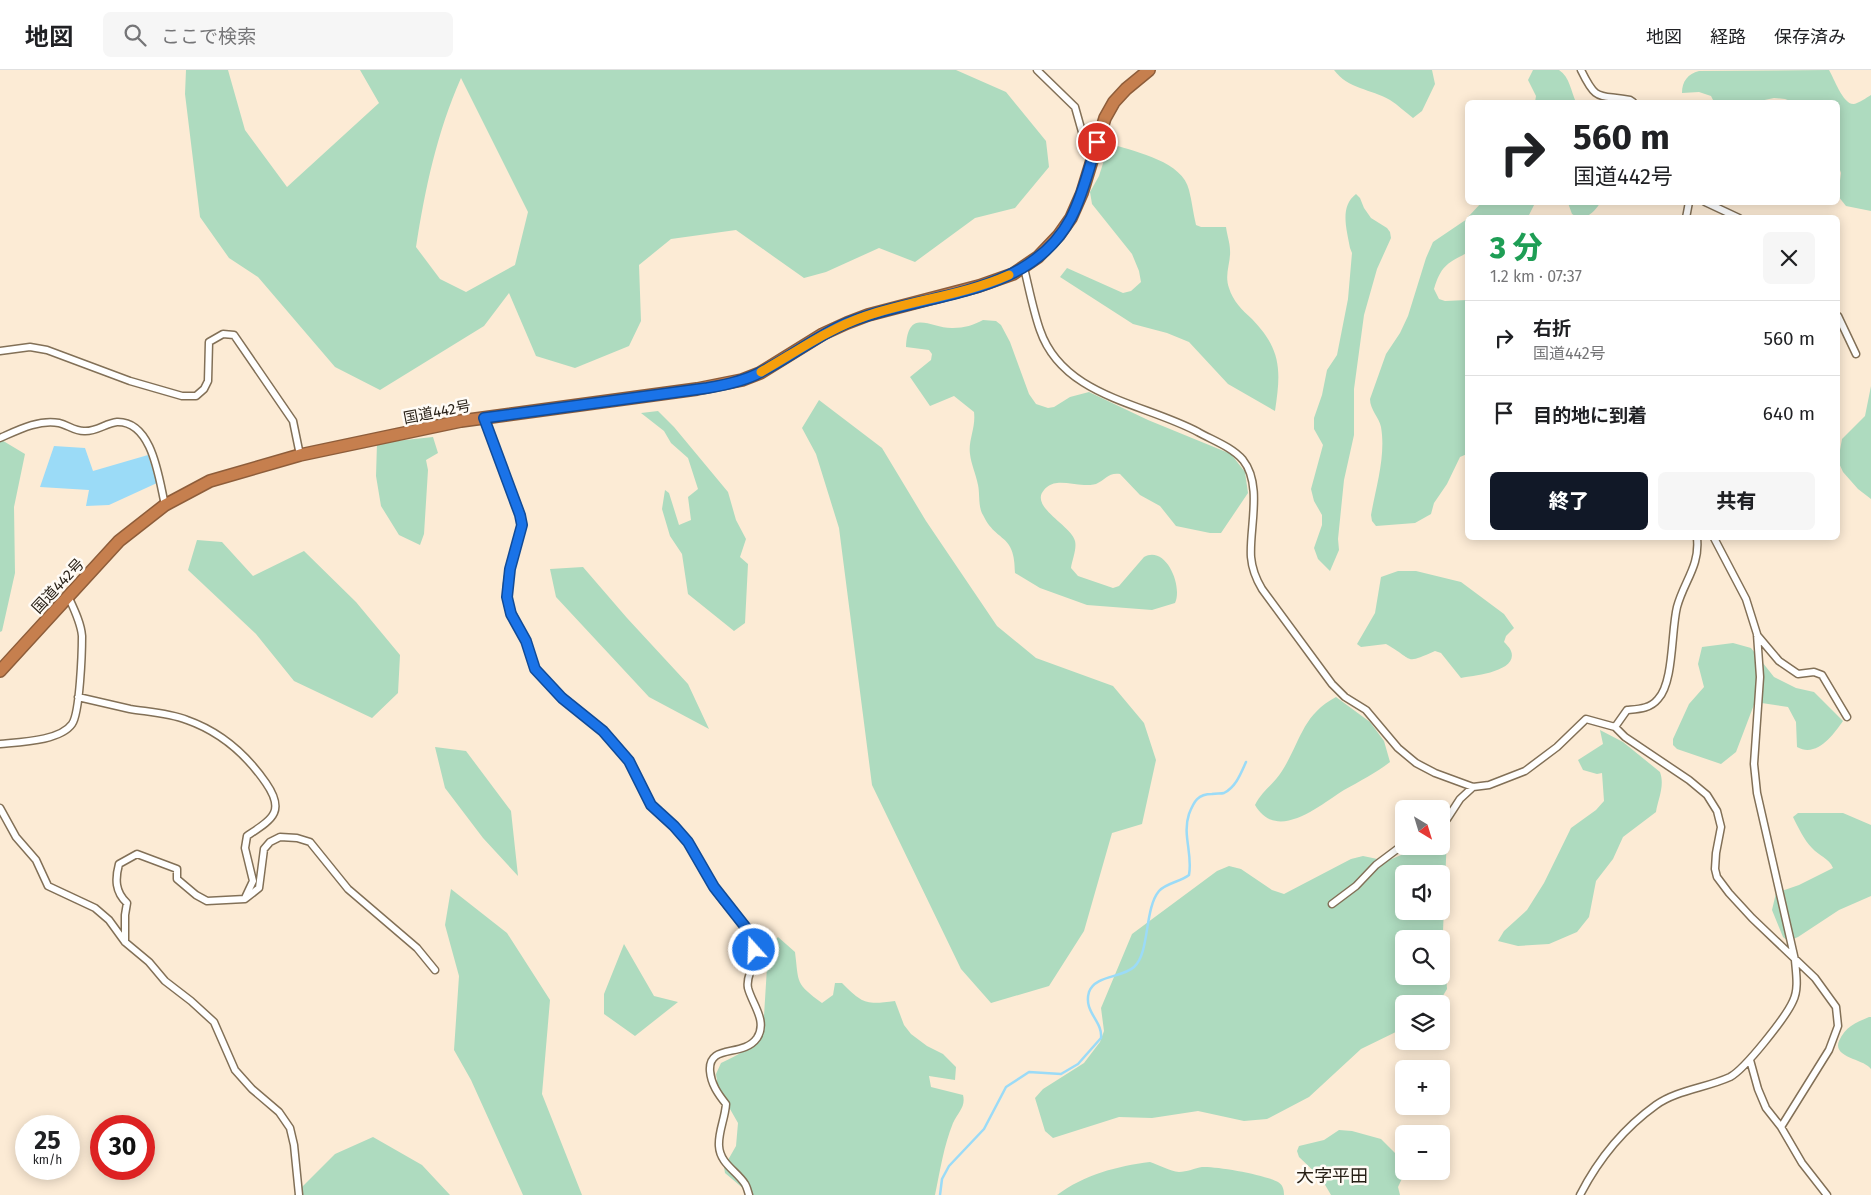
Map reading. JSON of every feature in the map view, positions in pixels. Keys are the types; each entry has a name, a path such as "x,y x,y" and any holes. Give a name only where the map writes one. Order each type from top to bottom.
{"highway":[{"name":"国道442号","path":"0,671 119,542 165,505 210,481 300,455 461,421 703,388 742,380 760,373 823,334 847,323 868,315 980,286 1024,268 1048,248 1071,218 1082,193 1105,118 1114,102 1148,70"}],"street":[{"path":"1037,70 1075,107 1084,139 1094,153"},
{"path":"1581,70 1589,86 1598,95 1630,100"},
{"path":"1711,205 1733,215"},
{"path":"1024,268 1040,331 1049,349 1064,367 1082,382 1128,405 1157,414 1190,428 1228,449 1243,460 1248,471 1254,496 1251,556 1254,575 1262,589 1332,684 1345,697 1371,714 1398,748 1416,763 1473,787 1488,785 1525,772 1557,747 1586,719 1615,727 1625,737 1689,780 1707,795 1717,811 1721,827 1716,853 1715,869 1717,877 1740,906 1814,978 1836,1007 1838,1026 1829,1050 1781,1127"},
{"path":"1840,320 1856,354"},
{"path":"0,351 30,346 47,350 130,381 182,396 196,396 204,389 208,381 209,342 223,334 234,335 293,421 300,455"},
{"path":"484,418 520,515 522,525 510,569 507,597 511,614 526,641 535,669 562,698 603,731 629,761 651,805 688,842 714,887 747,929 754,950 754,962 747,979 748,990 760,1014 760,1030 757,1038 748,1047 743,1050 721,1053 709,1063 710,1077 716,1092 726,1104 725,1117 719,1134 719,1149 726,1164 745,1184 749,1195"},
{"path":"0,438 42,422 59,423 76,431 88,432 116,422 129,424 139,431 154,454 165,505"},
{"path":"1615,727 1626,710 1646,708 1658,700 1663,692 1670,670 1672,633 1678,605 1695,567 1697,540"},
{"path":"1580,1195 1610,1149 1628,1127 1657,1104 1705,1084 1729,1077 1750,1060 1794,1001 1797,986 1795,960 1757,793 1754,764 1760,677 1757,634 1746,599 1715,540"},
{"path":"0,744 39,739 58,734 72,724 77,712 82,635 68,596"},
{"path":"1757,634 1779,661 1798,674 1814,672 1822,674 1847,717"},
{"path":"78,698 186,719 221,736 239,750 256,768 276,797 276,809 266,823 247,836 245,848 253,881 245,899"},
{"path":"1450,812 1473,787"},
{"path":"0,808 16,837 36,860 48,886 95,908 109,920 125,942 149,962 164,981 191,1001 214,1022 235,1070 252,1089 279,1112 290,1128 294,1145 299,1195"},
{"path":"125,942 125,915 128,903 120,896 116,877 120,864 137,854 177,870 177,879 196,895 207,901 245,899 259,888 264,849 270,842 280,837 297,838 310,842 348,889 417,948 435,970"},
{"path":"1332,904 1356,886 1376,864 1395,850"},
{"path":"1750,1060 1758,1089 1766,1108 1781,1127 1802,1164 1827,1195"}],"green space":[{"path":"186,70 228,70 245,130 287,187 379,103 360,70 956,70 1006,92 1046,141 1049,167 1015,208 975,218 915,262 879,248 826,272 804,278 736,230 671,239 639,265 641,321 629,346 575,368 536,356 509,293 484,326 380,390 335,367 258,277 229,258 200,217 185,94","holes":["461,78 528,212 515,265 466,292 440,279 416,247 433,161 445,119"]},
{"path":"1334,70 1432,70 1435,84 1422,111 1413,118 1390,100 1353,85"},
{"path":"1533,70 1559,70 1566,77 1575,100 1535,100 1536,96 1528,80"},
{"path":"1829,70 1839,90 1850,103 1854,104 1871,95 1871,211 1846,206 1840,198 1840,100 1788,100 1774,98 1764,100 1713,100 1711,96 1699,92 1682,93 1686,79 1699,71"},
{"path":"1114,145 1146,155 1169,165 1185,180 1189,190 1196,225 1201,227 1226,227 1230,245 1227,278 1231,293 1238,305 1262,330 1274,351 1277,362 1278,384 1275,411 1228,384 1189,342 1167,333 1133,324 1060,277 1067,268 1123,293 1131,291 1141,282 1132,254 1092,204 1090,192 1099,176 1106,154"},
{"path":"1356,194 1371,218 1387,228 1391,238 1377,269 1364,315 1354,389 1354,435 1344,480 1338,539 1339,550 1330,571 1318,559 1314,548 1322,525 1322,515 1314,501 1311,489 1323,445 1314,429 1314,418 1322,395 1327,370 1337,355 1348,299 1352,253 1345,219 1347,205"},
{"path":"1479,205 1534,205 1529,215 1470,215"},
{"path":"1569,205 1598,205 1589,215 1572,214"},
{"path":"1465,220 1465,254 1442,270 1434,289 1439,299 1445,301 1465,300 1465,455 1460,457 1447,484 1434,503 1431,514 1415,523 1376,526 1372,521 1371,515 1380,471 1382,438 1380,423 1371,407 1370,399 1386,354 1400,333 1408,316 1426,258 1433,242"},
{"path":"983,320 996,321 1001,325 1010,342 1029,394 1036,404 1048,408 1054,407 1070,397 1089,392 1148,420 1231,454 1245,472 1248,493 1221,533 1210,533 1176,526 1160,506 1140,495 1120,474 1110,475 1095,484 1055,483 1044,490 1041,496 1042,503 1052,516 1072,535 1075,541 1071,568 1078,576 1113,588 1119,586 1144,557 1152,555 1166,562 1171,569 1177,587 1175,603 1152,610 1087,605 1040,588 1015,573 1014,560 1009,544 988,524 980,508 978,485 970,454 974,412 954,396 930,406 910,377 931,360 932,354 929,350 906,347 908,334 911,327 916,323 922,322 957,328 969,326"},
{"path":"1871,386 1871,499 1858,489 1843,472 1840,465 1842,439 1865,416"},
{"path":"819,400 882,448 926,521 997,626 1036,658 1113,686 1144,723 1156,760 1142,824 1112,833 1084,931 1049,986 991,1003 961,969 872,785 839,528 816,454 802,428"},
{"path":"658,411 674,427 728,492 736,520 746,539 740,557 748,564 745,623 734,631 688,594 682,554 670,536 662,509 665,490 669,493 679,525 691,520 688,497 698,489 688,458 671,443 664,431 641,413"},
{"path":"433,437 438,453 426,460 428,470 424,534 420,545 399,535 381,506 376,476 377,443"},
{"path":"0,439 25,454 14,507 15,573 2,631 0,632"},
{"path":"197,540 222,542 253,576 304,551 356,602 400,655 398,693 372,718 294,681 256,634 188,570"},
{"path":"583,567 688,684 709,729 649,697 556,597 550,569"},
{"path":"1398,571 1416,571 1461,582 1504,614 1514,628 1506,636 1504,642 1511,651 1512,658 1508,664 1493,672 1461,678 1441,653 1435,651 1418,658 1409,659 1386,644 1361,647 1357,644 1375,613 1381,577"},
{"path":"1733,643 1751,648 1774,677 1796,688 1814,692 1843,721 1834,733 1818,747 1804,750 1797,747 1796,722 1788,707 1755,702 1736,752 1721,764 1677,749 1673,745 1673,739 1689,704 1704,687 1698,664 1702,647"},
{"path":"1336,697 1370,722 1384,741 1390,762 1299,817 1286,821 1275,821 1264,816 1255,805 1258,800 1282,771 1309,720 1325,704"},
{"path":"1600,730 1623,742 1660,772 1661,787 1656,812 1623,837 1613,859 1596,881 1589,917 1577,932 1549,944 1518,946 1498,941 1504,931 1527,910 1544,883 1571,828 1596,810 1604,801 1602,773 1597,774 1583,770 1578,760 1603,744"},
{"path":"435,747 466,751 511,811 518,876 483,838 445,788"},
{"path":"1798,813 1843,813 1871,825 1871,896 1839,910 1798,937 1788,941 1783,937 1772,910 1776,893 1799,885 1833,868 1829,862 1812,848 1804,837 1793,817"},
{"path":"1401,855 1446,855 1446,865 1395,865 1395,920 1443,920 1443,930 1395,930 1395,985 1447,985 1447,989 1443,995 1395,995 1395,1032 1361,1049 1309,1097 1267,1119 1244,1121 1198,1111 1152,1118 1119,1117 1053,1138 1045,1131 1035,1098 1043,1089 1084,1063 1100,1042 1104,1031 1101,1008 1132,934 1217,871 1229,866 1241,869 1272,890 1284,894 1351,859 1363,856 1387,861"},
{"path":"451,889 507,933 550,1000 542,1094 582,1195 523,1195 471,1080 454,1050 459,976 445,925"},
{"path":"778,937 795,952 798,977 803,987 822,1003 833,995 835,983 842,983 860,999 871,1003 895,1001 904,1025 911,1034 927,1046 943,1054 956,1067 955,1080 929,1076 931,1087 963,1095 964,1099 947,1140 935,1195 751,1195 725,1173 724,1167 736,1146 738,1123 718,1088 716,1074 721,1063 749,1047 763,1032 768,951 770,945"},
{"path":"624,944 654,996 678,1002 635,1036 604,1014 604,994"},
{"path":"1871,1017 1871,1069 1844,1055 1838,1047 1841,1036 1847,1029"},
{"path":"1339,1130 1352,1131 1381,1139 1395,1153 1395,1180 1401,1180 1398,1187 1400,1195 1331,1195 1321,1178 1299,1157 1297,1151 1299,1146 1324,1140"},
{"path":"373,1137 422,1165 450,1195 294,1195 335,1154"},
{"path":"1150,1162 1179,1172 1209,1167 1252,1174 1278,1182 1283,1188 1284,1195 1057,1195 1078,1182 1101,1172"}],"water":[{"path":"54,446 85,448 93,471 148,455 157,483 109,505 86,506 89,490 40,487"}],"waterway":[{"path":"940,1195 942,1179 949,1166 984,1129 1006,1087 1029,1072 1061,1074 1078,1064 1101,1038 1099,1026 1089,1005 1089,992 1092,986 1097,982 1129,971 1139,960 1143,952 1154,899 1162,888 1189,875 1190,860 1187,822 1193,805 1203,795 1223,793 1232,787 1246,762"}],"slow traffic":[{"path":"761,372 823,334 847,323 868,315 980,286 1009,275"}],"district":[{"name":"大字平田","path":"1332,1176"}],"route":[{"path":"754,950 747,929 727,906 714,887 688,842 651,805 629,761 603,731 562,698 535,669 526,641 511,614 507,597 510,569 522,525 520,515 484,418 707,388 742,380 760,373 823,334 847,323 868,315 980,286 1013,274 1038,258 1060,236 1071,218 1082,193 1097,142"}]}
